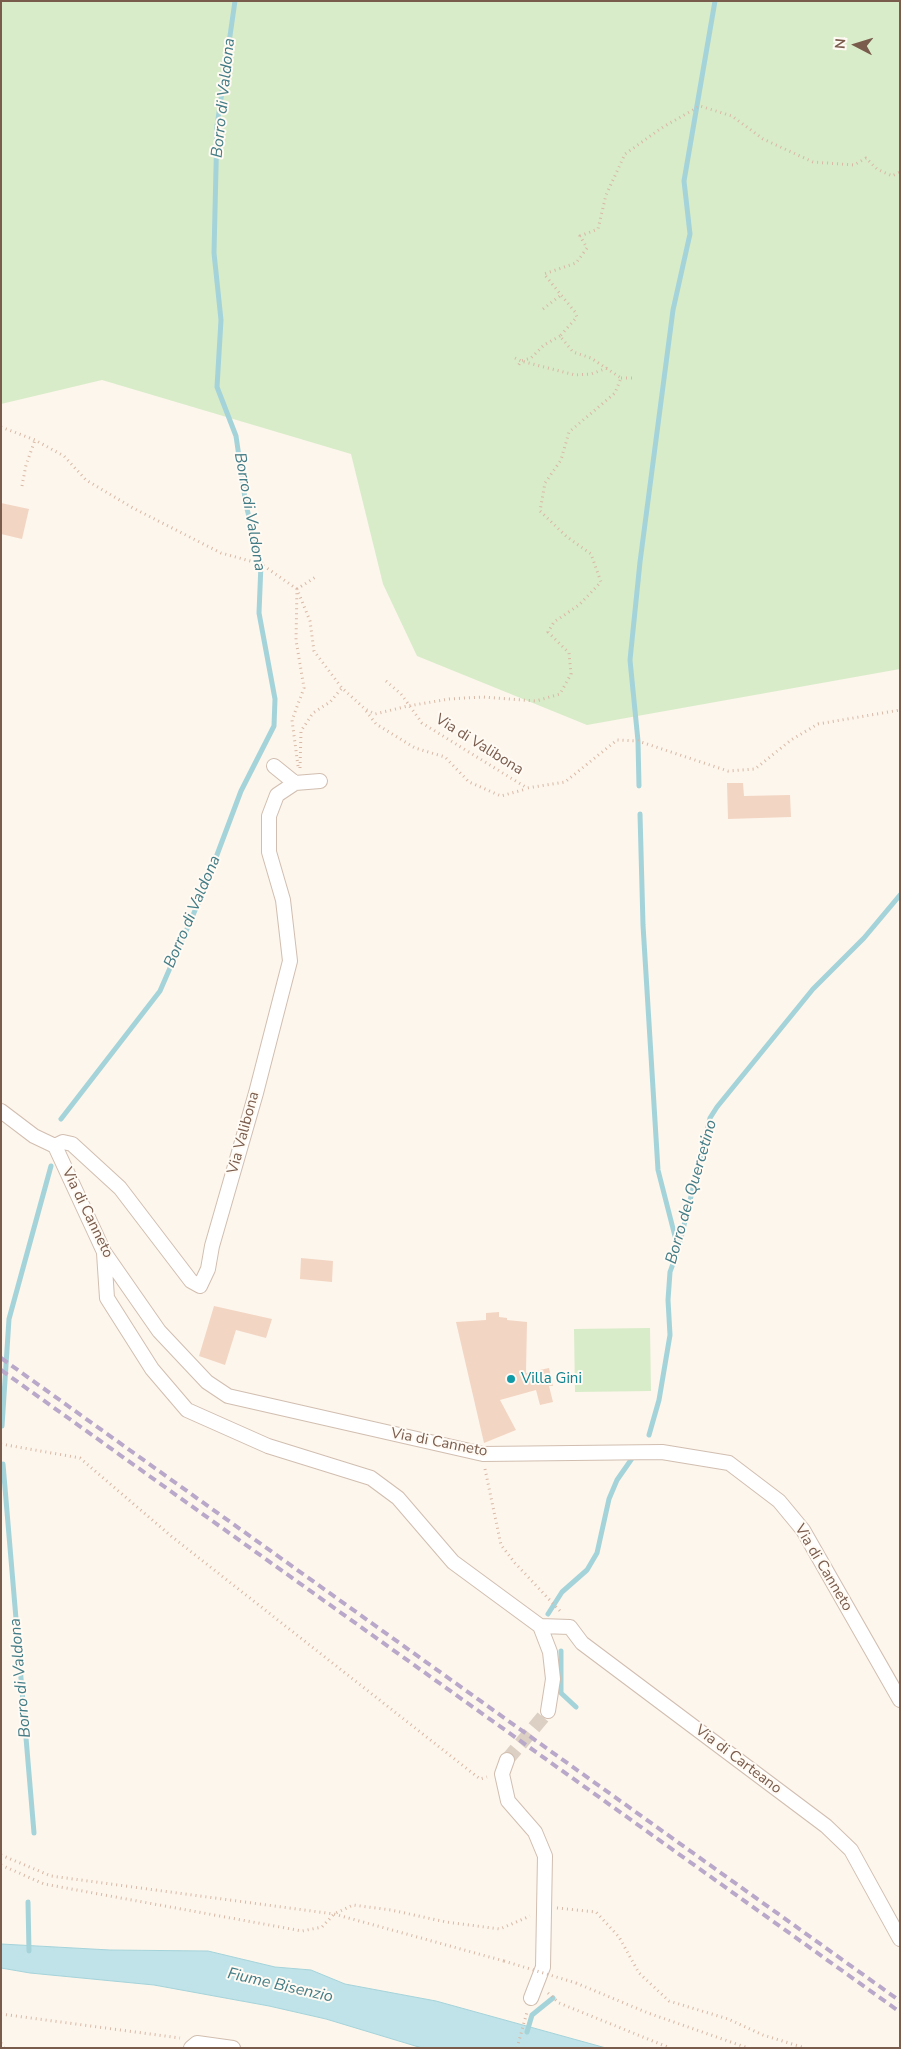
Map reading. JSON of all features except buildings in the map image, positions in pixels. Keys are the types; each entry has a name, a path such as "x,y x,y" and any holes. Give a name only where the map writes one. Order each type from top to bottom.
{"street":[{"path":"274,766 298,784 320,781"},
{"name":"Via Valibona","path":"55,1146 63,1142 72,1144 120,1188 191,1281 200,1286 208,1269 290,962 283,900 269,852 269,816 277,795 298,784"},
{"path":"1,1112 34,1136 55,1146"},
{"name":"Via di Canneto","path":"55,1146 104,1252 158,1331 208,1382 228,1396 483,1454 662,1452 729,1463 779,1501 803,1530 900,1700"},
{"path":"104,1252 107,1298 152,1369 187,1410 268,1446 371,1478 398,1498 452,1562 540,1626 550,1652 553,1679 548,1711"},
{"path":"540,1626 570,1627"},
{"name":"Via di Carteano","path":"570,1627 582,1643 826,1826 851,1850 900,1939"},
{"path":"507,1760 502,1774 508,1801 535,1832 545,1856 552,1909 543,1956 543,1967 531,1998"},
{"path":"194,2046 234,2048"}],"path":[{"path":"516,368 521,361 531,358 544,345 560,336 577,317 576,312 544,274 576,263 587,248 580,236 598,229 606,195 625,154 663,127 700,106 732,116 763,139 798,157 813,162 854,165 866,158 877,169 892,176 900,172"},
{"path":"543,309 561,295"},
{"path":"560,336 572,352 591,358 621,378 633,378"},
{"path":"515,358 575,374 590,374 607,368"},
{"path":"365,709 375,714 449,699 483,697 536,701 560,694 571,674 569,652 548,632 554,622 579,605 602,582 591,554 567,537 540,511 545,484 561,460 569,432 615,393 621,378"},
{"path":"1,427 35,440 64,456 86,480 133,508 221,553 261,564 297,589 310,621 314,651 342,688 365,709 376,724 415,748 445,757 468,782 501,796 526,788"},
{"path":"22,486 26,465 35,440"},
{"path":"297,589 317,576"},
{"path":"297,589 296,640 304,688 292,720 298,784"},
{"name":"Via di Valibona","path":"386,681 401,694 422,723 526,788 566,782 617,740 638,741 728,771 755,769 791,740 818,724 900,710"},
{"path":"298,784 301,731 313,713 330,702 342,688"},
{"path":"1,1444 80,1458 170,1536 480,1779"},
{"path":"483,1454 501,1544 515,1563 561,1612 570,1627"},
{"path":"1,1855 50,1876 334,1914 576,1982 648,2013 748,2048"},
{"path":"1,1865 44,1884 302,1931 322,1927 334,1914 353,1905 392,1910 446,1922 500,1928 552,1909 596,1912 619,1937 639,1973 669,2001 728,2019 763,2035 805,2048"},
{"path":"543,1956 549,1963 547,1981"},
{"path":"548,1988 549,1994 559,2003 670,2048"},
{"path":"517,2048 531,1998"},
{"path":"1,2014 178,2037 194,2046"},
{"path":"1,2043 4,2048"}],"green space":[{"path":"1,1 900,1 900,669 587,725 417,656 383,584 351,454 102,380 1,404"},
{"path":"650,1328 651,1391 575,1392 574,1329"}],"water":[{"name":"Fiume Bisenzio","path":"1,1944 110,1950 208,1951 275,1967 311,1970 345,1984 436,2001 606,2048 422,2048 326,2019 269,2006 154,1985 30,1973 1,1968"}],"waterway":[{"name":"Borro di Valdona","path":"61,1119 160,991 203,892 241,791 274,726 275,699 259,613 261,564 246,505 236,436 217,387 221,320 214,253 217,126 235,1"},
{"path":"639,786 638,741 630,660 640,562 673,310 690,234 684,181 715,1"},
{"path":"640,814 643,925 658,1170 678,1248"},
{"name":"Borro del Quercetino","path":"649,1435 659,1400 670,1335 668,1300 670,1272 678,1250 710,1118 813,989 864,938 900,895"},
{"name":"Borro di Valdona","path":"2,1426 9,1319 51,1166"},
{"name":"Borro del Quercetino","path":"548,1614 562,1592 587,1570 597,1553 609,1499 617,1480 633,1457"},
{"name":"Borro di Valdona","path":"3,1464 34,1833"},
{"name":"Borro del Quercetino","path":"561,1651 561,1693 576,1707"},
{"name":"Borro di Valdona","path":"28,1902 29,1951"},
{"name":"Borro del Quercetino","path":"527,2032 532,2015 553,1998"}],"tunnel":[{"path":"507,1760 548,1711"}],"railway":[{"path":"1,1358 900,2001"},
{"path":"1,1370 900,2012"}],"place":[{"name":"Villa Gini","path":"511,1379"}]}
